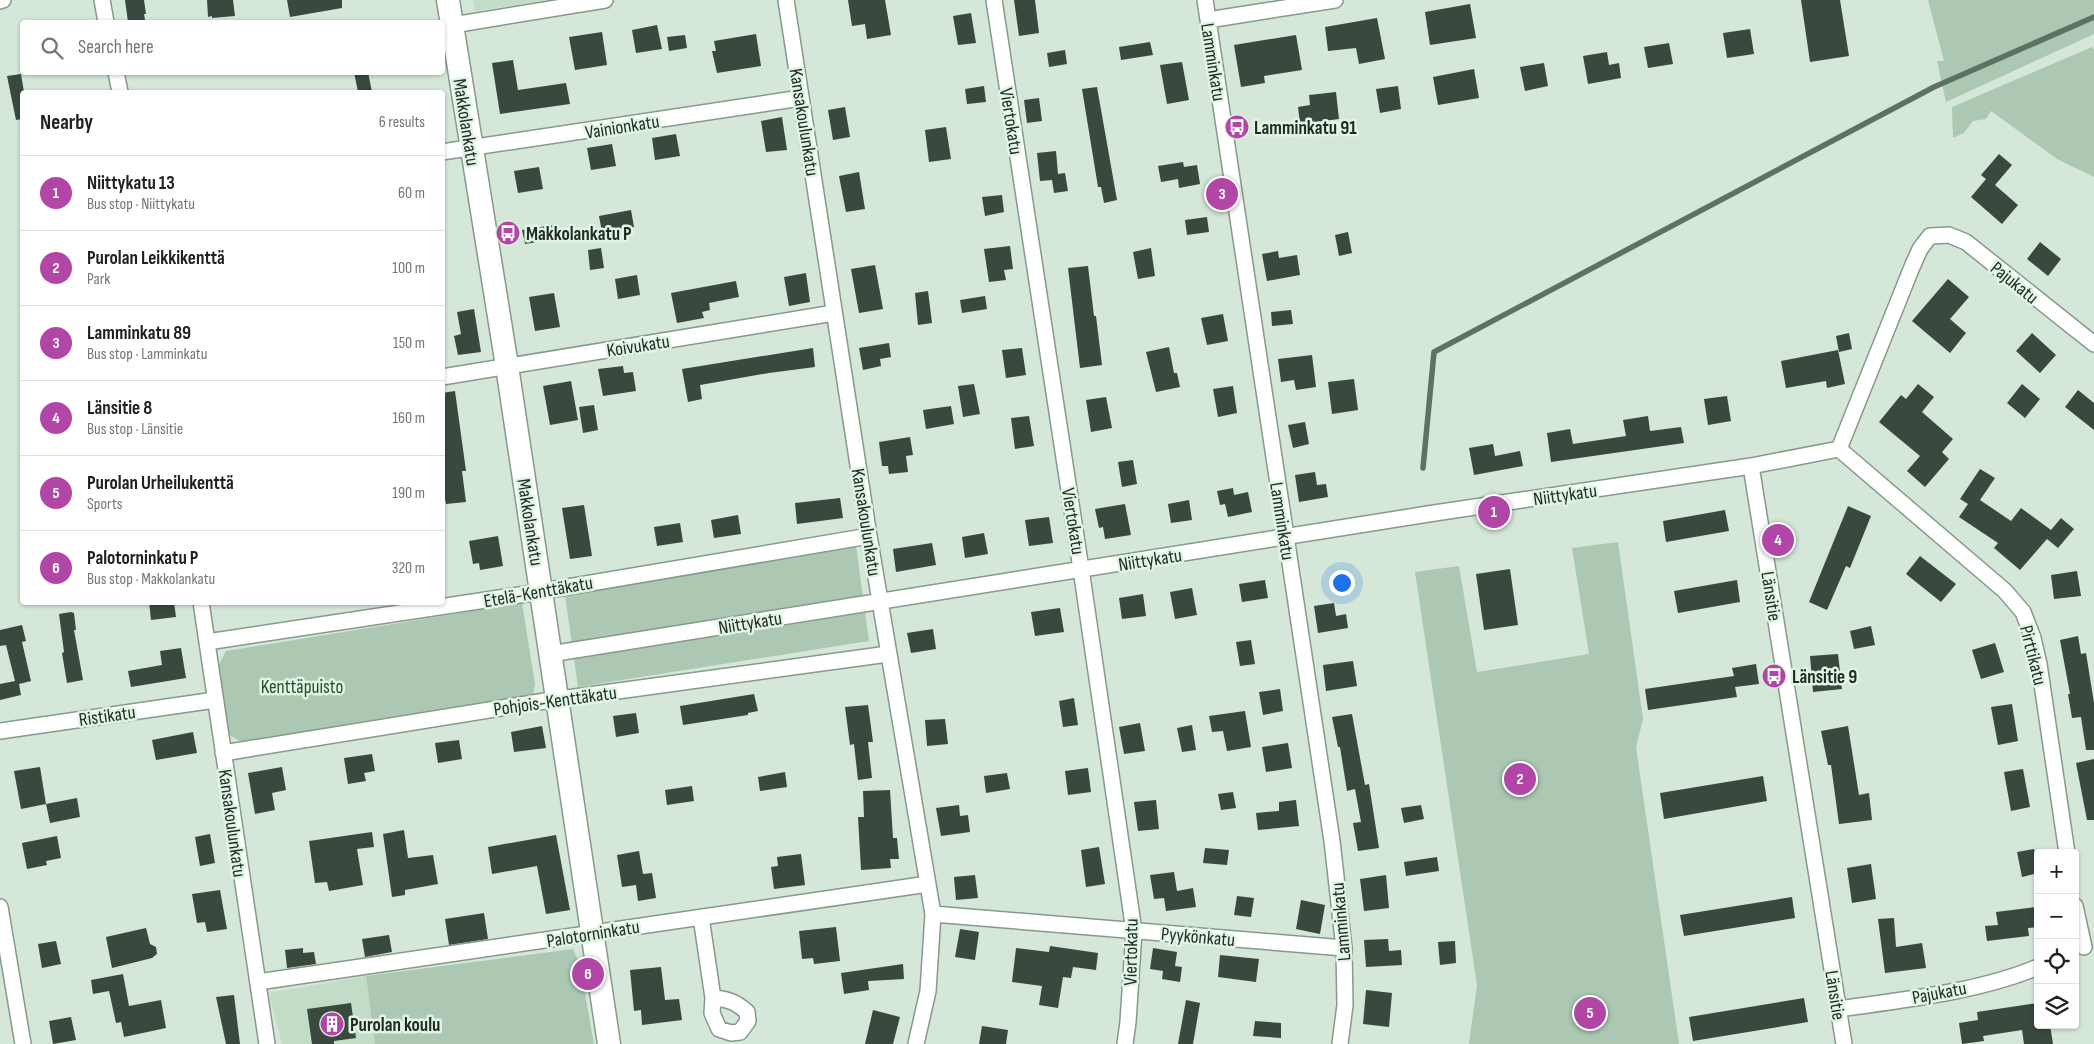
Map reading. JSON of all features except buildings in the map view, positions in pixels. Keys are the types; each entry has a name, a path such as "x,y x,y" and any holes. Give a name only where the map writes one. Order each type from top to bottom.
{"street":[{"path":"102,0 106,20"},
{"name":"Makkolankatu","path":"448,0 507,366 550,654 559,700 609,1044"},
{"path":"453,25 605,0"},
{"name":"Kansakoulunkatu","path":"786,0 869,536 933,914 928,991 916,1044"},
{"name":"Viertokatu","path":"994,0 1134,931 1125,1044"},
{"name":"Lamminkatu","path":"1205,0 1332,841 1344,948 1345,1005 1340,1044"},
{"path":"1208,20 1335,0"},
{"path":"117,75 120,90"},
{"name":"Vainionkatu","path":"445,152 488,147 801,98"},
{"name":"Pajukatu","path":"1840,449 1912,266 1920,249 1930,236 1949,235 1966,242 2094,344"},
{"name":"Koivukatu","path":"445,376 834,313"},
{"path":"1751,466 1840,449"},
{"name":"Pirttikatu","path":"1840,449 2005,591 2023,612 2033,638 2039,664 2066,849"},
{"name":"Niittykatu","path":"550,654 1286,537 1751,466"},
{"name":"Länsitie","path":"1751,466 1844,1044"},
{"name":"Etelä-Kenttäkatu","path":"207,642 541,591 869,536"},
{"name":"Kansakoulunkatu","path":"201,605 250,942 267,1044"},
{"name":"Pohjois-Kenttäkatu","path":"223,753 559,700 888,654"},
{"name":"Ristikatu","path":"0,731 215,700"},
{"name":"Palotorninkatu","path":"258,982 928,884"},
{"path":"0,907 23,1044"},
{"name":"Pyykönkatu","path":"933,914 1344,948"},
{"path":"701,917 714,998"},
{"path":"2079,924 2084,947"},
{"name":"Pajukatu","path":"1839,1009 1925,996 2017,976 2034,969"}],"shaded area":[{"path":"473,0 548,0 475,11"},
{"path":"366,976 375,1044 282,1044 269,993"}],"green space":[{"path":"1928,0 2094,0 2094,34 1946,102 1937,61 1944,61"},
{"path":"2092,47 2094,50 2094,177 2057,159 1991,111 1986,119 1973,121 1964,133 1953,138 1952,107"},
{"path":"1618,542 1643,719 1636,747 1679,1044 1469,1044 1477,985 1415,572 1459,566 1477,672 1589,654 1572,548"},
{"path":"856,546 869,641 578,687 565,595"},
{"name":"Kenttäpuisto","path":"522,603 535,684 533,695 241,742 228,734 218,667 226,651"},
{"path":"573,949 580,965 594,1044 375,1044 366,976"}],"waterway":[{"path":"1423,468 1434,352 1934,87 2094,17"}],"place":[{"name":"Lamminkatu 91","path":"1237,127"},
{"name":"Lamminkatu 89","path":"1222,194"},
{"name":"Makkolankatu P","path":"508,233"},
{"name":"Niittykatu 13","path":"1494,512"},
{"name":"Länsitie 8","path":"1778,540"},
{"name":"Länsitie 9","path":"1774,676"},
{"name":"Purolan Leikkikenttä","path":"1520,779"},
{"name":"Palotorninkatu P","path":"588,974"},
{"name":"Purolan Urheilukenttä","path":"1590,1013"},
{"name":"Purolan koulu","path":"332,1024"}]}
